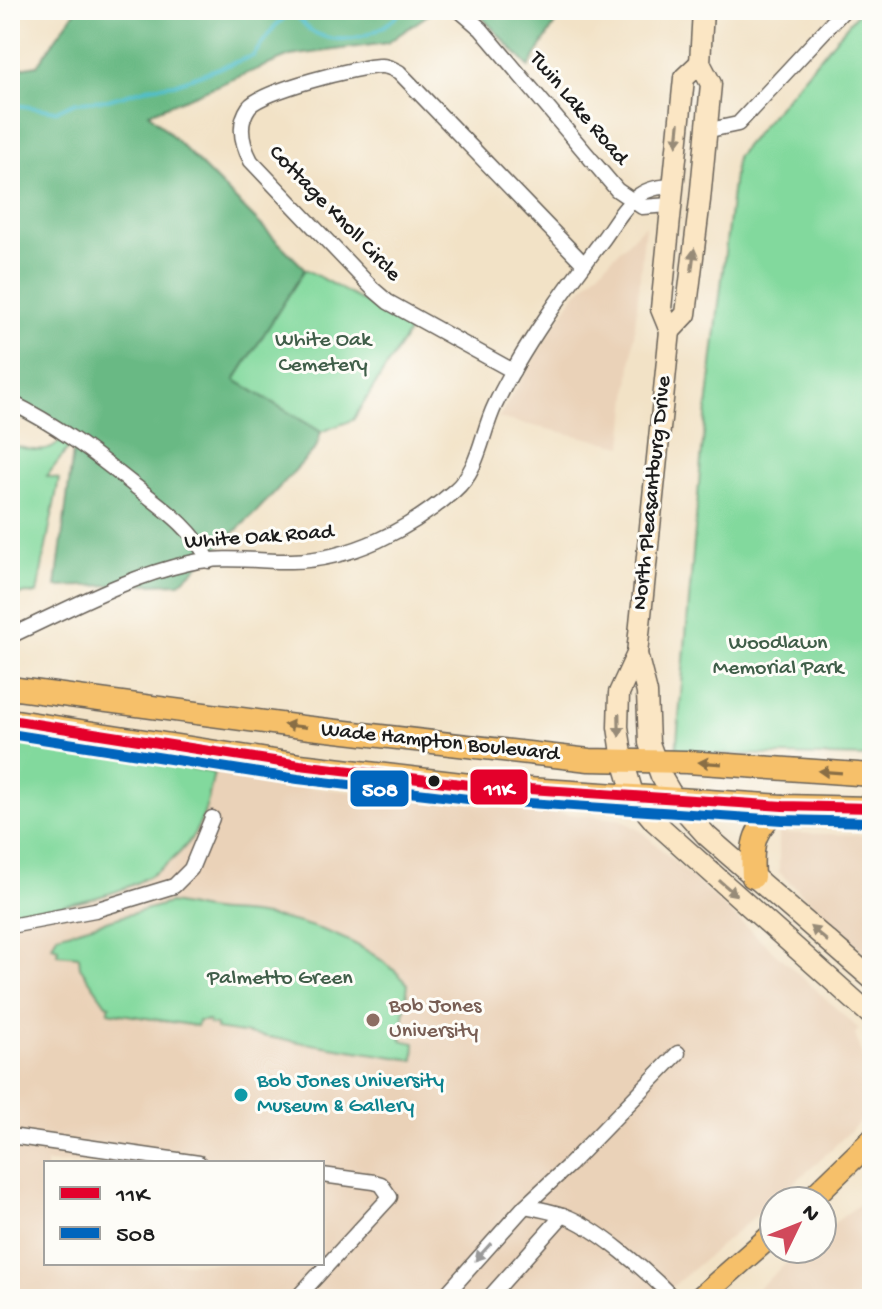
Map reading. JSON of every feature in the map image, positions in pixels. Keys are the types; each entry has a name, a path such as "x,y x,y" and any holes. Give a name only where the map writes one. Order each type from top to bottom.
{"main road":[{"name":"North Pleasantburg Drive","path":"670,331 686,314 711,84 700,63 703,10"},
{"name":"North Pleasantburg Drive","path":"700,63 684,78 661,309 670,331 637,654 619,693 618,727 623,760 634,797 655,822 872,1016"},
{"name":"North Pleasantburg Drive","path":"637,654 647,693 649,743 654,761 675,800 707,836 872,979"},
{"name":"Wade Hampton Boulevard","path":"14,688 589,760 654,761 872,775"},
{"path":"13,720 14,688"},
{"name":"Wade Hampton Boulevard","path":"13,720 300,765 410,778 675,800 872,808"},
{"path":"410,778 414,740"},
{"path":"548,790 550,755"},
{"path":"753,877 753,839 767,817 783,806"},
{"path":"826,1185 870,1145"},
{"path":"699,1299 758,1247"}],"street":[{"name":"Twin Lake Road","path":"459,10 481,29 616,189 631,202"},
{"path":"705,131 738,124 844,10"},
{"name":"Cottage Knoll Circle","path":"513,371 388,302 374,290 251,161 241,133 249,108 263,96 357,68 391,68 399,72 584,264"},
{"name":"White Oak Road","path":"10,636 171,568 209,561 324,560 382,538 425,512 456,490 471,472 491,414 513,371 584,264 631,202 654,187 671,196"},
{"path":"10,402 47,420 173,516 201,544 209,561"},
{"path":"10,926 95,910 174,886 191,869 212,818"},
{"path":"442,1299 525,1206 678,1053"},
{"path":"10,1136 185,1161"},
{"path":"296,1299 390,1197 386,1189 374,1182 324,1175"},
{"path":"525,1206 563,1215 612,1245 674,1299"},
{"path":"488,1299 563,1215"}],"shaded area":[{"path":"645,225 623,446 498,418 572,298"},
{"name":"Bob Jones University","path":"10,738 168,761 257,782 619,819 641,831 859,1029 855,1034 872,1085 872,1110 791,1185 758,1185 758,1213 658,1299 10,1299"},
{"path":"779,833 872,835 872,960 779,872"},
{"path":"872,1195 872,1299 746,1299 784,1265 838,1265 838,1220"}],"green space":[{"path":"76,10 435,10 387,43 290,56 149,113 305,269 235,380 321,432 316,448 257,511 180,583 56,587 74,443 10,412 10,248 16,223 10,220 10,70 37,65"},
{"path":"475,10 563,10 529,67"},
{"name":"Woodlawn Memorial Park","path":"860,10 872,10 872,757 676,753 701,460 736,157"},
{"name":"White Oak Cemetery","path":"305,269 411,328 353,420 321,432 235,380"},
{"path":"59,442 70,446 47,476 59,479 37,594 10,597 10,445 43,450"},
{"path":"10,740 214,773 201,821 186,845 167,864 144,879 92,899 10,913"},
{"name":"Palmetto Green","path":"169,903 298,922 369,952 408,984 401,1040 415,1043 414,1060 216,1029 216,1025 209,1024 209,1021 198,1021 197,1026 108,1012 110,1005 106,1004 80,967 79,956 57,954 58,948 52,946 57,935"}],"waterway":[{"path":"10,104 56,111 76,102 108,100 151,87 174,84 253,56 275,26 290,13 315,33 351,39 374,32 403,10"}],"transit line":[{"name":"11K","path":"10,720 300,765 470,785 783,806 872,808"},
{"name":"508","path":"10,734 298,779 468,799 782,820 872,822"}],"place":[{"name":"Bob Jones University","path":"373,1020"},
{"name":"Bob Jones University Museum & Gallery","path":"241,1095"}]}
